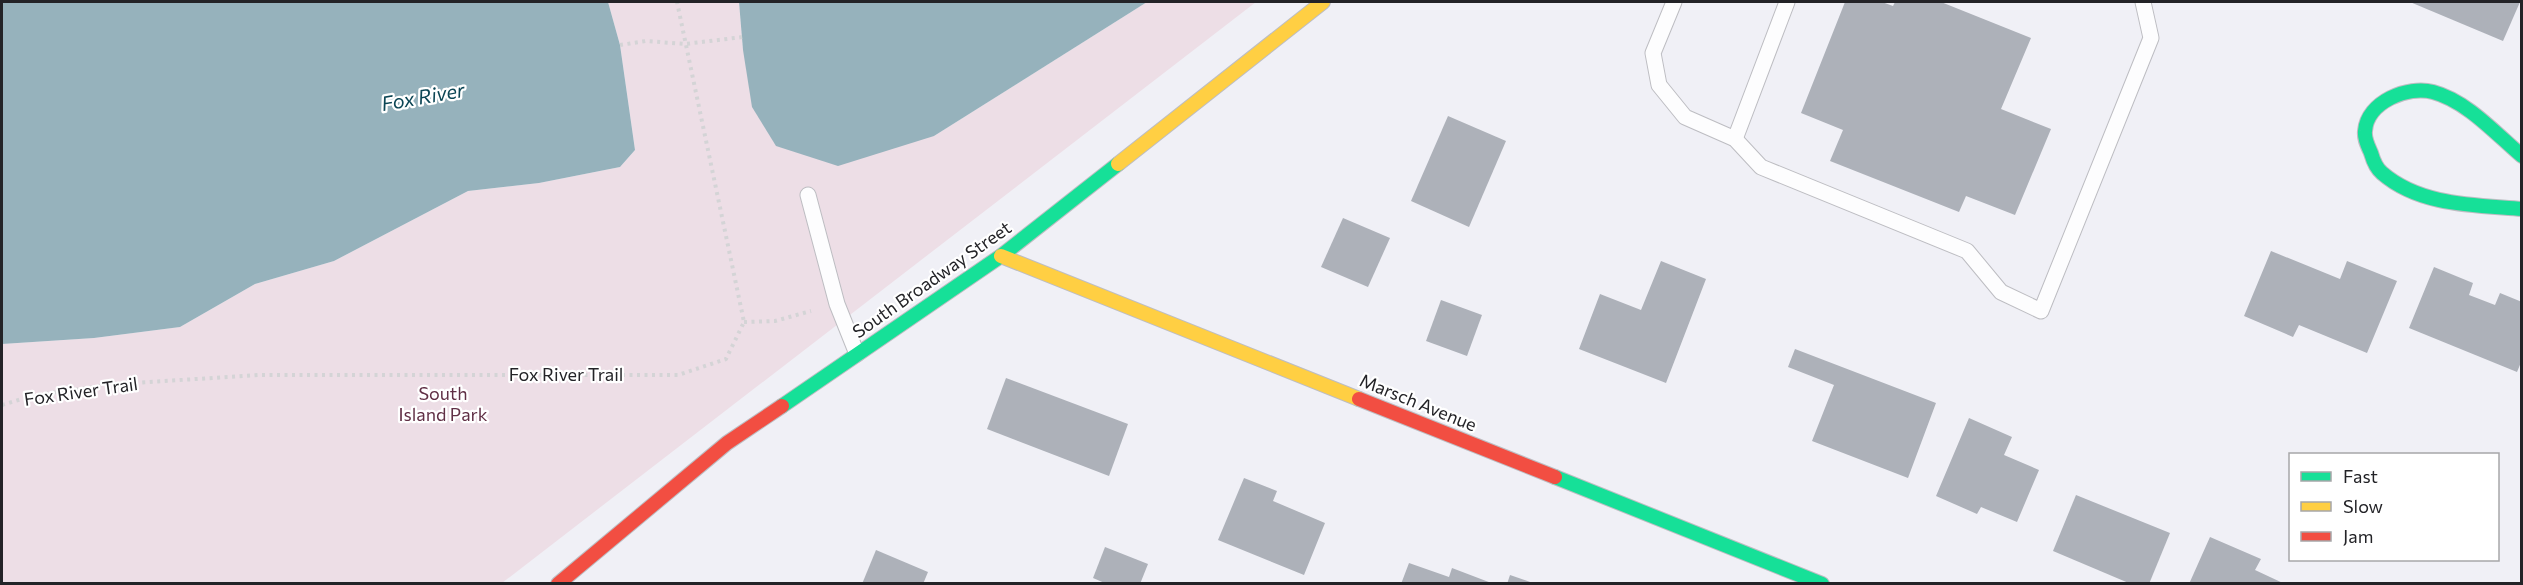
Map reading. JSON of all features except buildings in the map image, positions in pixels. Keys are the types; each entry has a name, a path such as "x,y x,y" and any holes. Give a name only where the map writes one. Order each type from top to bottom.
{"street":[{"name":"South Broadway Street","path":"558,584 727,443 1001,256 1323,2"},
{"path":"2522,156 2453,100 2429,91 2408,93 2384,100 2366,123 2365,139 2380,173 2419,196 2442,202 2522,209"},
{"name":"Marsch Avenue","path":"1001,256 1822,584"}],"lane":[{"path":"1674,2 1653,53 1659,85 1685,117 1736,139 1761,167 1967,251 2001,292 2041,311 2151,38 2143,2"},
{"path":"1736,139 1787,2"},
{"path":"808,195 837,304 857,354"}],"path":[{"path":"677,2 744,322 775,321 837,304"},
{"path":"620,45 646,42 685,44 743,37"},
{"name":"Fox River Trail","path":"2,405 35,395 118,384 259,375 678,375 726,359 744,322"}],"green space":[{"name":"South Island Park","path":"608,2 739,2 743,50 934,136 1147,2 1256,2 502,583 2,584 2,344 94,338 180,327 255,284 334,261 468,191 539,183 620,167 635,150 620,45"}],"water":[{"name":"Fox River","path":"2,2 608,2 620,45 635,150 620,167 539,183 468,191 334,261 255,284 180,327 94,338 2,344"},
{"path":"739,2 1147,2 934,136 838,166 776,146 752,107 743,50"}],"traffic: fast":[{"path":"2522,156 2469,110 2446,96 2423,90 2401,94 2381,104 2367,121 2365,131 2366,142 2378,169 2397,184 2413,192 2467,205 2522,209"},
{"path":"782,406 1001,256 1118,164"},
{"path":"1555,477 1822,584"}],"traffic: slow":[{"path":"1118,164 1323,2"},
{"path":"1001,256 1359,399"}],"traffic: jam":[{"path":"1359,399 1555,477"},
{"path":"558,584 727,443 782,406"}]}
